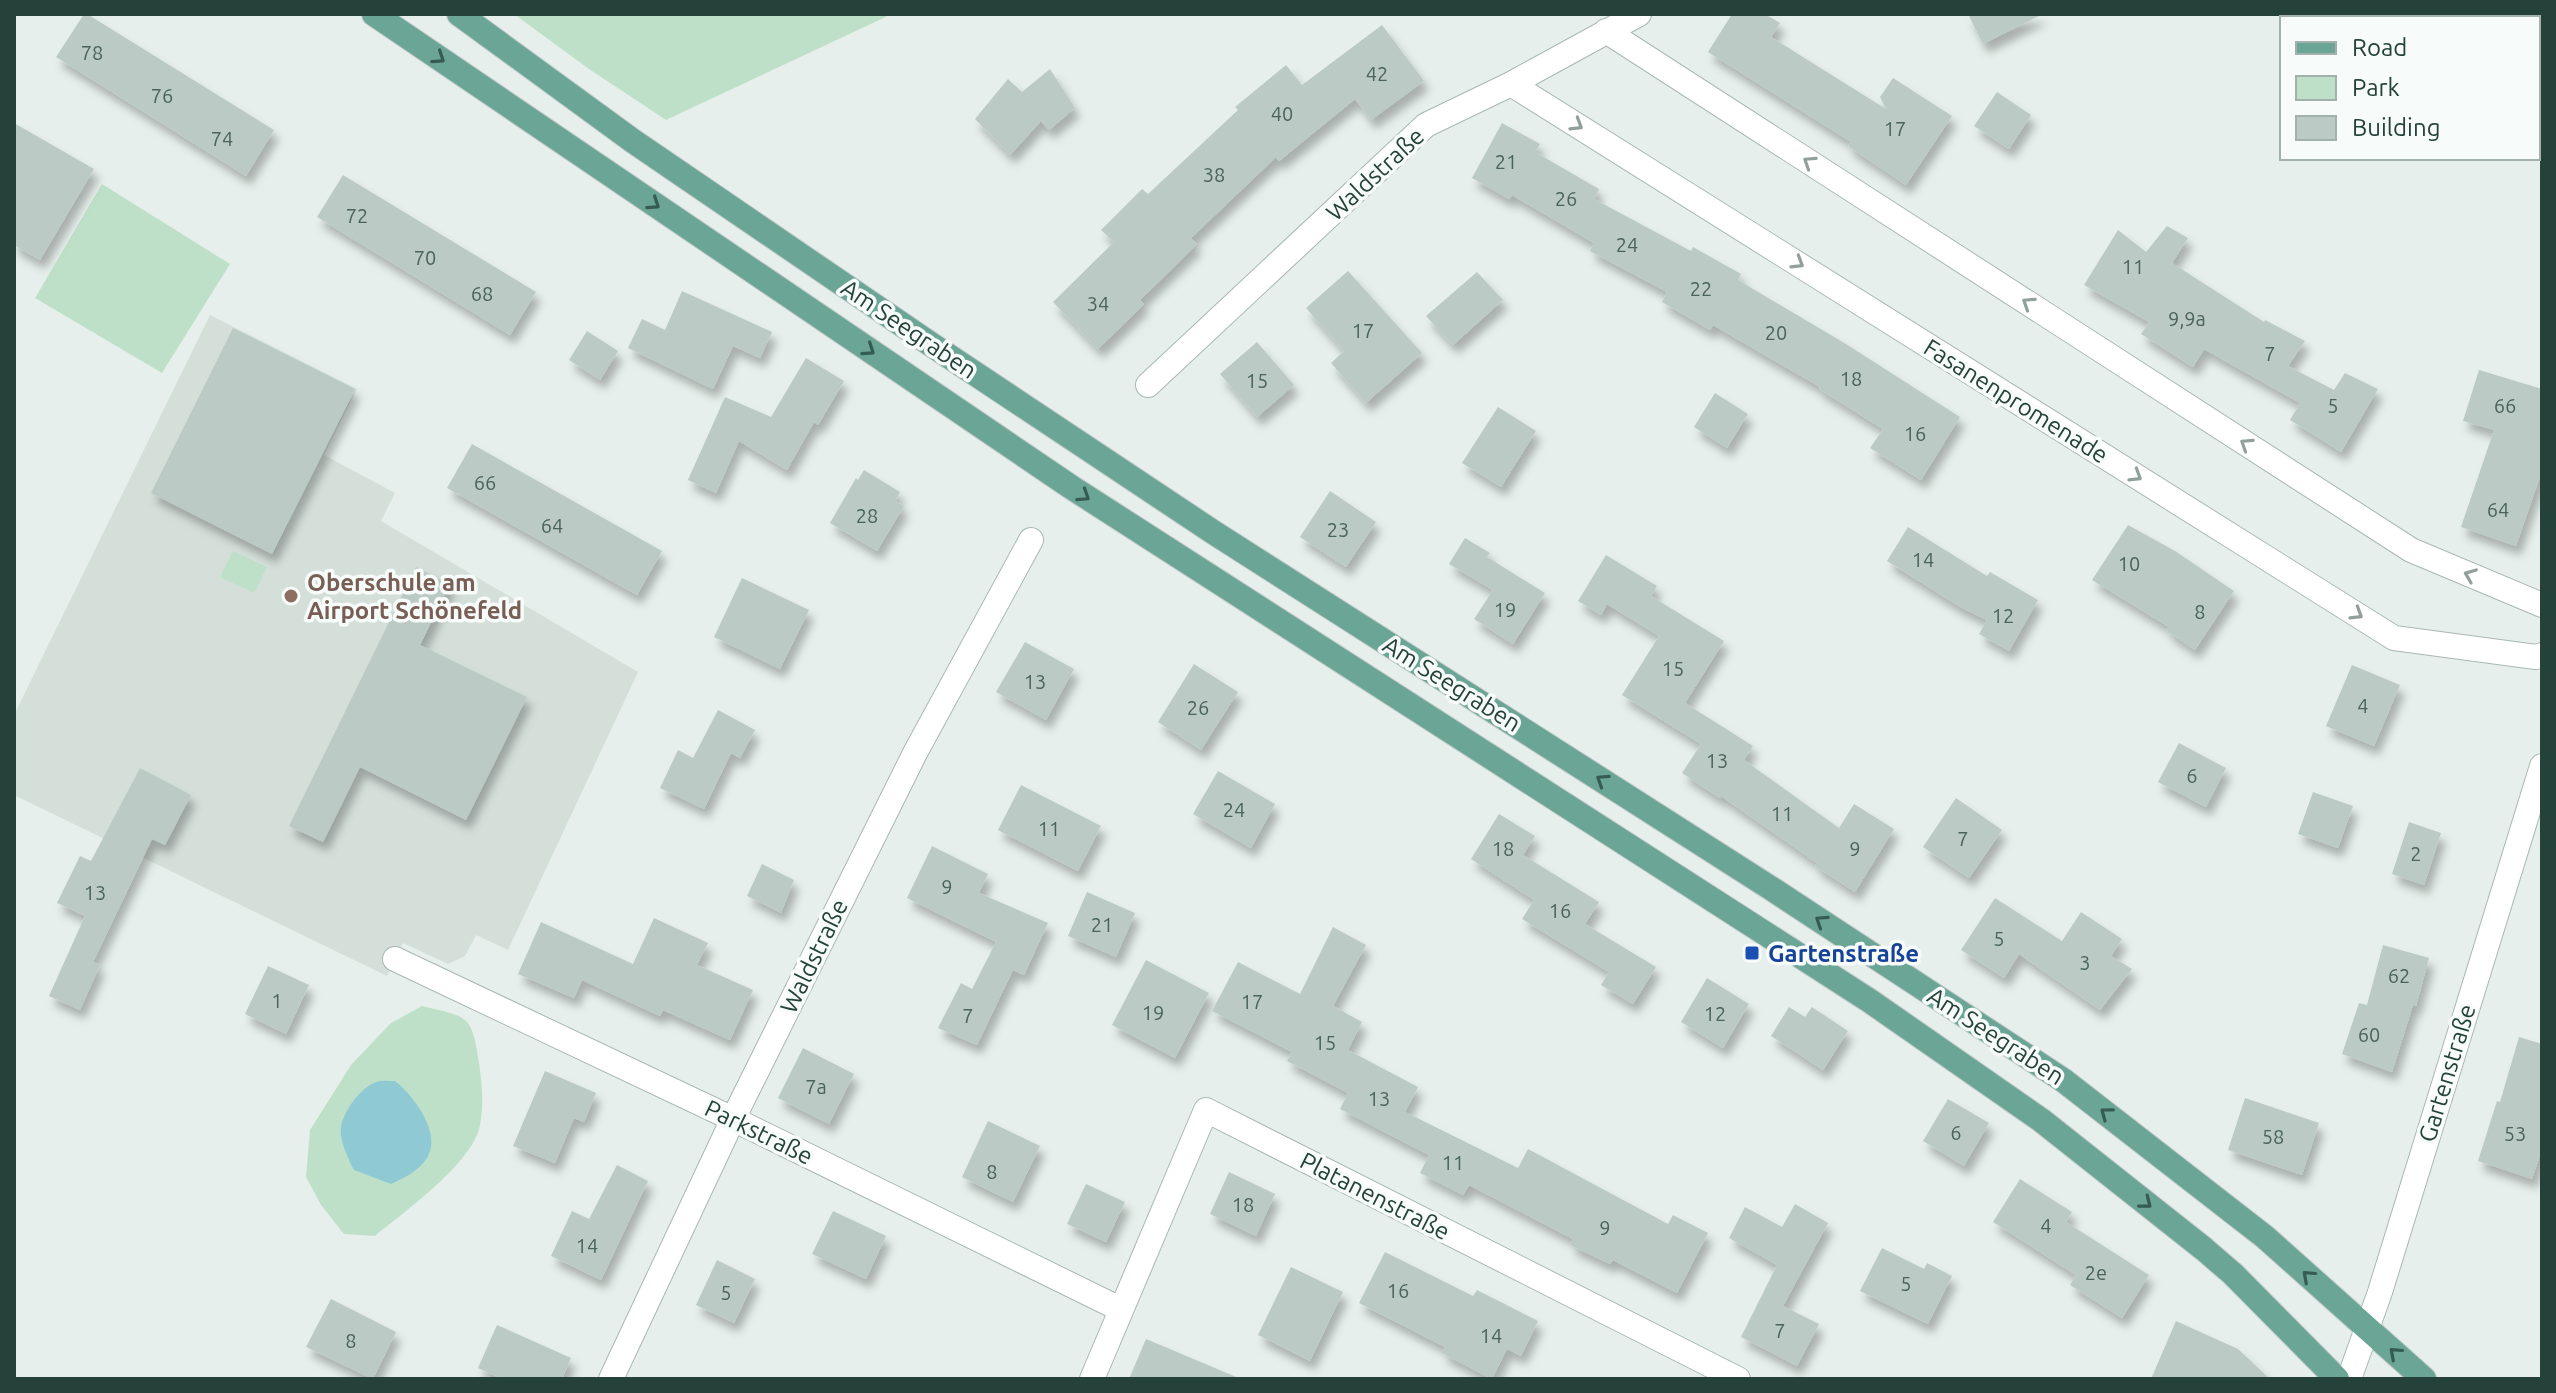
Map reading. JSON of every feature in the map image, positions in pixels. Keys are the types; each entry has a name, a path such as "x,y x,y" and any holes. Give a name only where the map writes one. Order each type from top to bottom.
{"main road":[{"name":"Am Seegraben","path":"374,14 1094,503 1938,1047 2041,1120 2219,1261 2337,1379"},
{"name":"Am Seegraben","path":"459,14 633,141 1213,532 1769,887 2063,1080 2265,1237 2424,1379"}],"street":[{"name":"Waldstraße","path":"1148,385 1426,125 1511,84 1639,14"},
{"path":"1606,31 2411,550 2542,605"},
{"name":"Fasanenpromenade","path":"1511,84 2394,638 2536,657 2542,655"},
{"name":"Waldstraße","path":"611,1379 733,1119 915,753 1031,540"},
{"name":"Gartenstraße","path":"2349,1379 2542,766"},
{"name":"Parkstraße","path":"395,959 733,1119 1120,1309"},
{"name":"Platanenstraße","path":"1120,1309 1206,1110 1738,1379"},
{"path":"1092,1379 1120,1309"}],"shaded area":[{"name":"Oberschule am Airport Schönefeld","path":"210,315 357,389 324,455 395,493 381,521 638,672 508,950 476,935 465,956 448,964 403,943 387,976 14,795 14,715"}],"green space":[{"path":"514,14 892,14 666,120"},
{"path":"102,184 230,264 162,373 35,298"},
{"path":"233,551 267,567 254,593 220,577"},
{"path":"422,1006 458,1016 465,1020 474,1035 482,1102 475,1140 452,1170 375,1236 344,1234 321,1205 306,1177 310,1130 351,1065 391,1023"}],"water":[{"path":"378,1081 395,1081 424,1116 429,1127 431,1148 420,1167 391,1184 354,1170 344,1149 341,1132 345,1114 364,1089"}],"building":[{"path":"84,14 274,130 246,176 56,57"},
{"path":"1732,14 1765,14 1780,23 1771,37 1886,109 1880,97 1893,78 1952,116 1906,185 1848,146 1851,142 1708,52"},
{"path":"1968,14 2043,14 1983,44"},
{"path":"1382,25 1424,81 1371,120 1355,99 1279,161 1276,157 1191,238 1197,244 1140,300 1144,304 1098,349 1053,302 1114,242 1101,230 1142,189 1148,194 1238,110 1235,107 1286,65 1302,85"},
{"path":"1050,69 1075,108 1049,130 1041,121 1010,155 975,119 1008,79 1022,92"},
{"path":"1997,92 2031,115 2009,149 1974,126"},
{"path":"14,123 94,169 40,260 14,245"},
{"path":"1502,123 1540,144 1535,152 1599,189 1594,199 1741,274 1738,280 1960,417 1921,480 1870,448 1883,429 1820,387 1713,325 1710,330 1662,302 1667,292 1590,251 1594,243 1512,195 1509,199 1472,178"},
{"path":"343,175 536,292 510,335 317,217"},
{"path":"2167,226 2188,238 2172,263 2264,322 2305,341 2288,366 2334,390 2345,373 2378,389 2341,452 2290,420 2300,403 2204,349 2193,367 2141,334 2149,322 2084,285 2118,230 2146,252"},
{"path":"1348,271 1422,353 1366,403 1331,363 1344,351 1306,308"},
{"path":"1477,272 1503,300 1453,345 1426,316"},
{"path":"682,291 772,332 760,358 733,346 713,389 628,348 642,319 665,330"},
{"path":"233,328 355,389 272,554 151,493"},
{"path":"587,331 618,351 600,380 569,360"},
{"path":"1257,342 1294,385 1257,417 1220,374"},
{"path":"806,358 844,381 818,425 814,422 787,470 739,441 716,493 688,480 725,397 771,417"},
{"path":"2479,370 2542,389 2542,471 2516,546 2461,527 2494,430 2463,421"},
{"path":"1715,393 1748,414 1727,448 1694,427"},
{"path":"1498,407 1536,431 1501,487 1462,463"},
{"path":"472,444 662,551 637,595 447,488"},
{"path":"864,470 900,492 895,501 904,506 877,551 830,523 856,478 858,480"},
{"path":"1330,491 1376,522 1346,567 1300,537"},
{"path":"2128,525 2175,551 2234,591 2195,650 2166,630 2169,627 2092,580"},
{"path":"1908,527 1987,576 1990,572 2038,600 2009,651 1979,634 1987,620 1887,561"},
{"path":"1465,538 1490,553 1487,557 1545,593 1513,644 1474,619 1493,590 1449,564"},
{"path":"1606,555 1657,586 1651,596 1724,641 1685,703 1753,746 1744,760 1839,828 1854,804 1894,829 1855,892 1721,796 1682,773 1701,744 1622,695 1659,636 1607,604 1601,615 1578,601"},
{"path":"416,567 450,584 420,645 527,697 466,820 360,767 323,842 289,826"},
{"path":"742,578 809,610 780,669 714,637"},
{"path":"1025,642 1074,669 1046,720 996,692"},
{"path":"1194,664 1238,692 1201,750 1158,722"},
{"path":"2352,665 2400,685 2374,746 2326,726"},
{"path":"718,710 755,730 740,758 731,753 704,809 660,788 678,750 693,758"},
{"path":"2179,743 2226,768 2206,807 2158,782"},
{"path":"140,768 191,795 165,845 152,839 93,962 100,965 80,1010 49,996 85,916 57,903 80,856 91,861"},
{"path":"1218,771 1275,804 1251,848 1193,814"},
{"path":"1021,785 1101,826 1078,871 998,830"},
{"path":"2313,792 2353,806 2338,848 2298,834"},
{"path":"1956,798 2002,830 1969,878 1923,847"},
{"path":"1499,814 1535,836 1523,855 1599,902 1585,924 1656,967 1633,1004 1601,985 1609,972 1522,919 1534,900 1471,859"},
{"path":"2409,822 2441,833 2424,885 2392,874"},
{"path":"932,846 988,874 979,893 1048,923 1024,975 1013,970 977,1045 938,1028 961,983 972,989 996,942 907,898"},
{"path":"762,864 794,880 781,913 747,896"},
{"path":"1087,892 1135,913 1116,957 1068,936"},
{"path":"1995,898 2062,941 2081,912 2122,939 2111,956 2132,969 2100,1010 2019,954 2004,978 1961,950"},
{"path":"654,918 708,943 697,965 753,990 730,1040 663,1010 660,1016 582,980 574,998 518,974 541,922 633,964"},
{"path":"1333,927 1366,945 1333,1006 1362,1022 1348,1050 1418,1087 1405,1112 1518,1168 1528,1149 1668,1224 1673,1215 1708,1233 1677,1293 1613,1260 1610,1264 1570,1245 1573,1239 1469,1185 1463,1195 1420,1173 1429,1155 1340,1109 1348,1093 1287,1061 1292,1052 1212,1011 1238,962 1300,994"},
{"path":"2383,945 2429,958 2416,1006 2413,1005 2392,1072 2342,1054 2359,1003 2367,1005"},
{"path":"1146,960 1209,993 1175,1058 1112,1025"},
{"path":"268,966 309,985 286,1034 245,1014"},
{"path":"1707,978 1749,1004 1723,1048 1681,1022"},
{"path":"1789,1007 1805,1017 1812,1007 1848,1031 1823,1070 1771,1036"},
{"path":"2519,1037 2542,1044 2542,1149 2532,1179 2478,1161"},
{"path":"803,1048 854,1074 829,1124 778,1098"},
{"path":"545,1071 596,1093 584,1122 574,1118 555,1163 513,1146"},
{"path":"2245,1098 2319,1123 2302,1175 2228,1150"},
{"path":"1948,1099 1989,1123 1964,1166 1923,1141"},
{"path":"988,1121 1040,1146 1013,1202 962,1177"},
{"path":"617,1165 648,1181 601,1280 551,1256 572,1211 589,1219"},
{"path":"1229,1172 1275,1194 1256,1236 1210,1214"},
{"path":"2020,1179 2072,1212 2066,1222 2149,1275 2122,1318 2070,1285 2076,1275 1993,1222"},
{"path":"1086,1184 1125,1202 1106,1242 1067,1224"},
{"path":"1795,1204 1828,1223 1783,1306 1819,1324 1797,1366 1741,1337 1777,1265 1729,1238 1745,1207 1782,1227"},
{"path":"833,1211 886,1236 866,1279 812,1254"},
{"path":"1882,1248 1924,1269 1927,1263 1952,1276 1928,1324 1860,1291"},
{"path":"1385,1252 1473,1296 1477,1290 1538,1321 1521,1356 1507,1349 1492,1379 1442,1353 1445,1347 1359,1303"},
{"path":"717,1260 755,1279 734,1323 696,1305"},
{"path":"1291,1267 1343,1292 1310,1361 1258,1335"},
{"path":"331,1299 396,1332 373,1379 306,1347"},
{"path":"2176,1321 2238,1349 2270,1379 2151,1379"},
{"path":"497,1325 571,1358 562,1379 502,1379 478,1368"},
{"path":"1146,1339 1241,1379 1129,1379"}],"place":[{"name":"Oberschule am Airport Schönefeld","path":"291,596"},
{"name":"Gartenstraße","path":"1752,953"}]}
